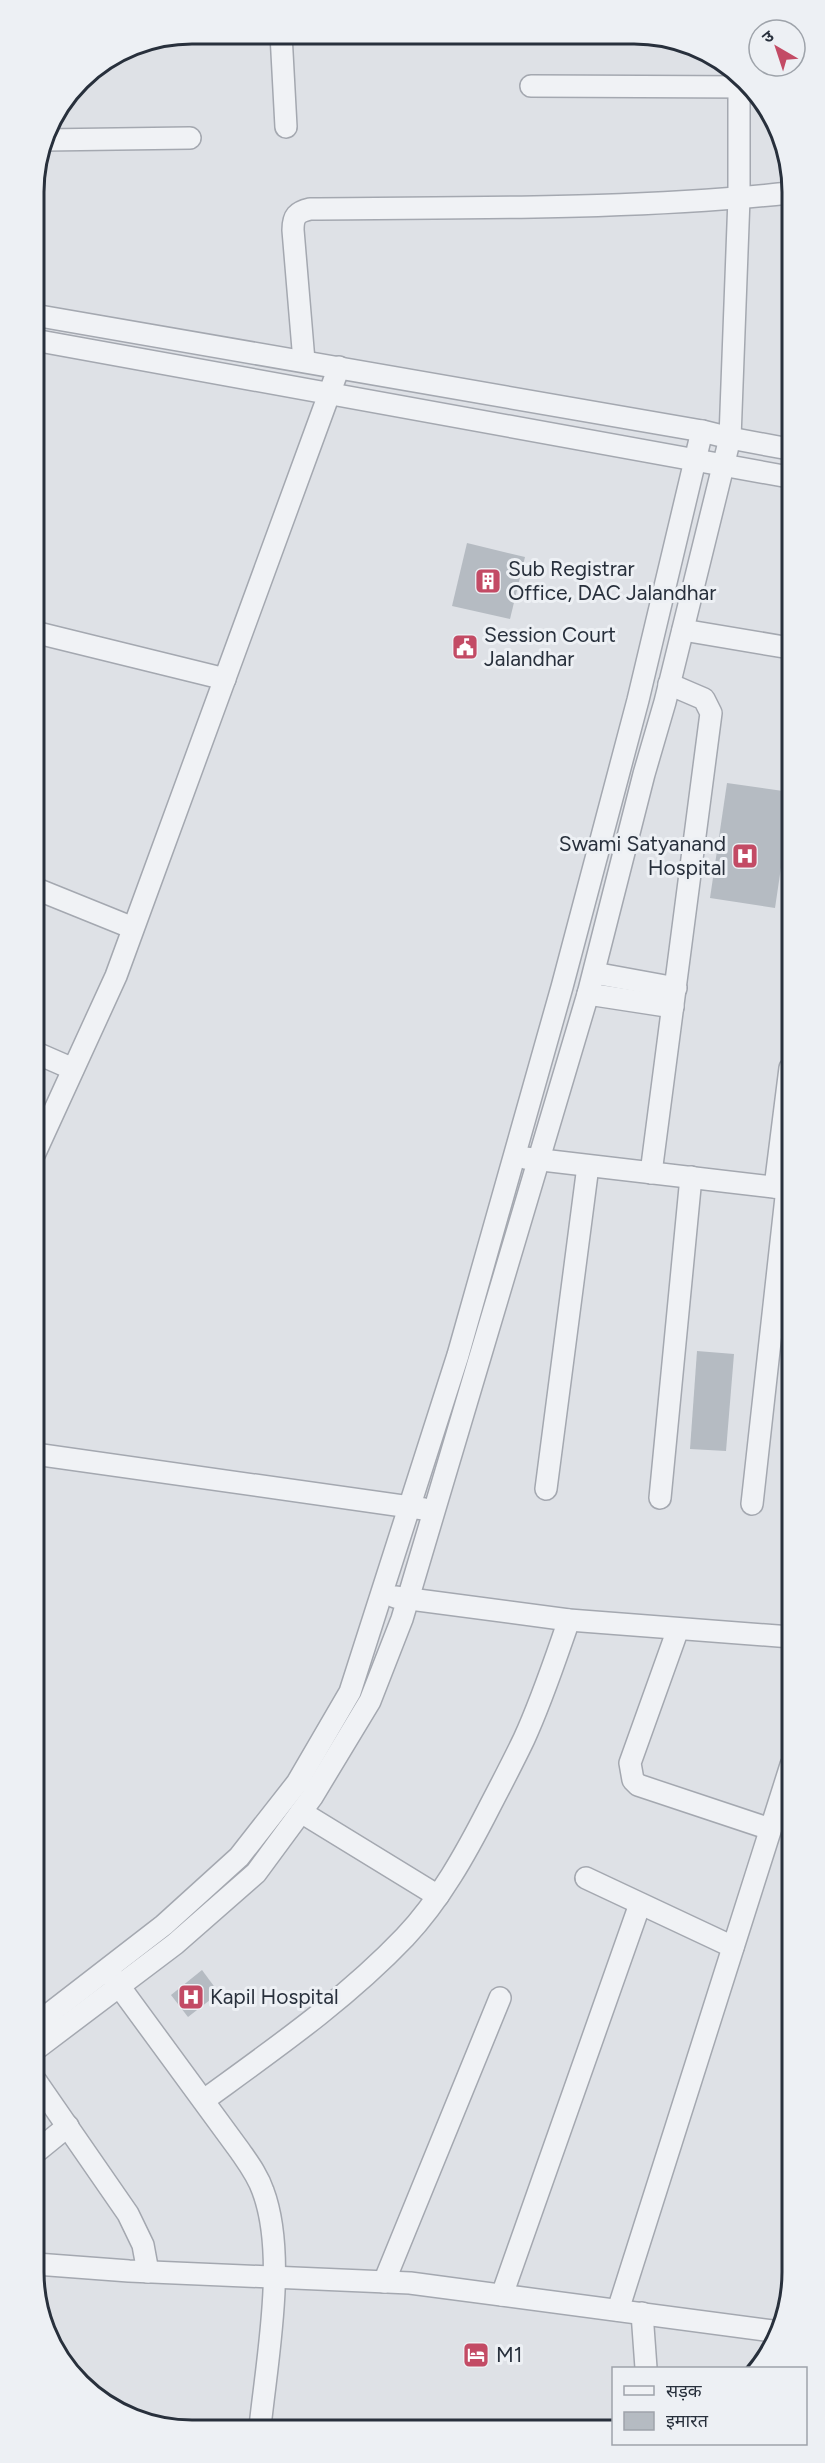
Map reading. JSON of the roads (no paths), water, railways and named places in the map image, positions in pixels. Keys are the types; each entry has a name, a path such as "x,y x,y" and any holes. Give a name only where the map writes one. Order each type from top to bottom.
{"street":[{"path":"281,44 286,127"},
{"path":"531,86 739,88"},
{"path":"44,2019 175,1944 256,1873 301,1812 370,1701 408,1598 594,973 724,465 730,438 744,93"},
{"path":"53,140 190,138"},
{"path":"304,362 293,230 293,220 300,212 310,209 555,206 739,198 782,194"},
{"path":"44,317 702,431 782,448"},
{"path":"44,342 782,476"},
{"path":"44,1131 116,976 339,367"},
{"path":"44,2042 113,1978 164,1925 239,1857 297,1783 350,1692 383,1595 458,1355 562,987 620,768 702,431"},
{"path":"682,630 782,647"},
{"path":"44,634 225,679"},
{"path":"651,1173 711,713 704,699 669,684"},
{"path":"620,768 644,774"},
{"path":"44,892 134,928"},
{"path":"594,973 674,998"},
{"path":"588,994 674,998"},
{"path":"44,1056 73,1069"},
{"path":"513,1157 782,1188"},
{"path":"546,1489 588,1166"},
{"path":"660,1498 691,1177"},
{"path":"752,1504 782,1213"},
{"path":"44,1455 435,1510"},
{"path":"383,1595 569,1620 781,1636"},
{"path":"204,2100 320,2015 352,1988 406,1936 438,1896 469,1846 525,1738 569,1620"},
{"path":"678,1629 630,1763 633,1780 638,1785 770,1829"},
{"path":"618,2310 781,1795"},
{"path":"301,1812 438,1896"},
{"path":"586,1878 733,1947"},
{"path":"502,2295 640,1904"},
{"path":"113,1978 204,2100 254,2172 264,2192 272,2230 275,2277 261,2420"},
{"path":"384,2282 500,1998"},
{"path":"44,2092 128,2214 142,2245 148,2272"},
{"path":"44,2146 68,2126"},
{"path":"44,2265 148,2272 410,2283 769,2330"},
{"path":"642,2313 646,2367"}],"place":[{"name":"Sub Registrar Office, DAC Jalandhar","path":"488,581"},
{"name":"Session Court Jalandhar","path":"465,647"},
{"name":"Swami Satyanand Hospital","path":"745,856"},
{"name":"Kapil Hospital","path":"191,1997"},
{"name":"M1","path":"476,2355"}]}
